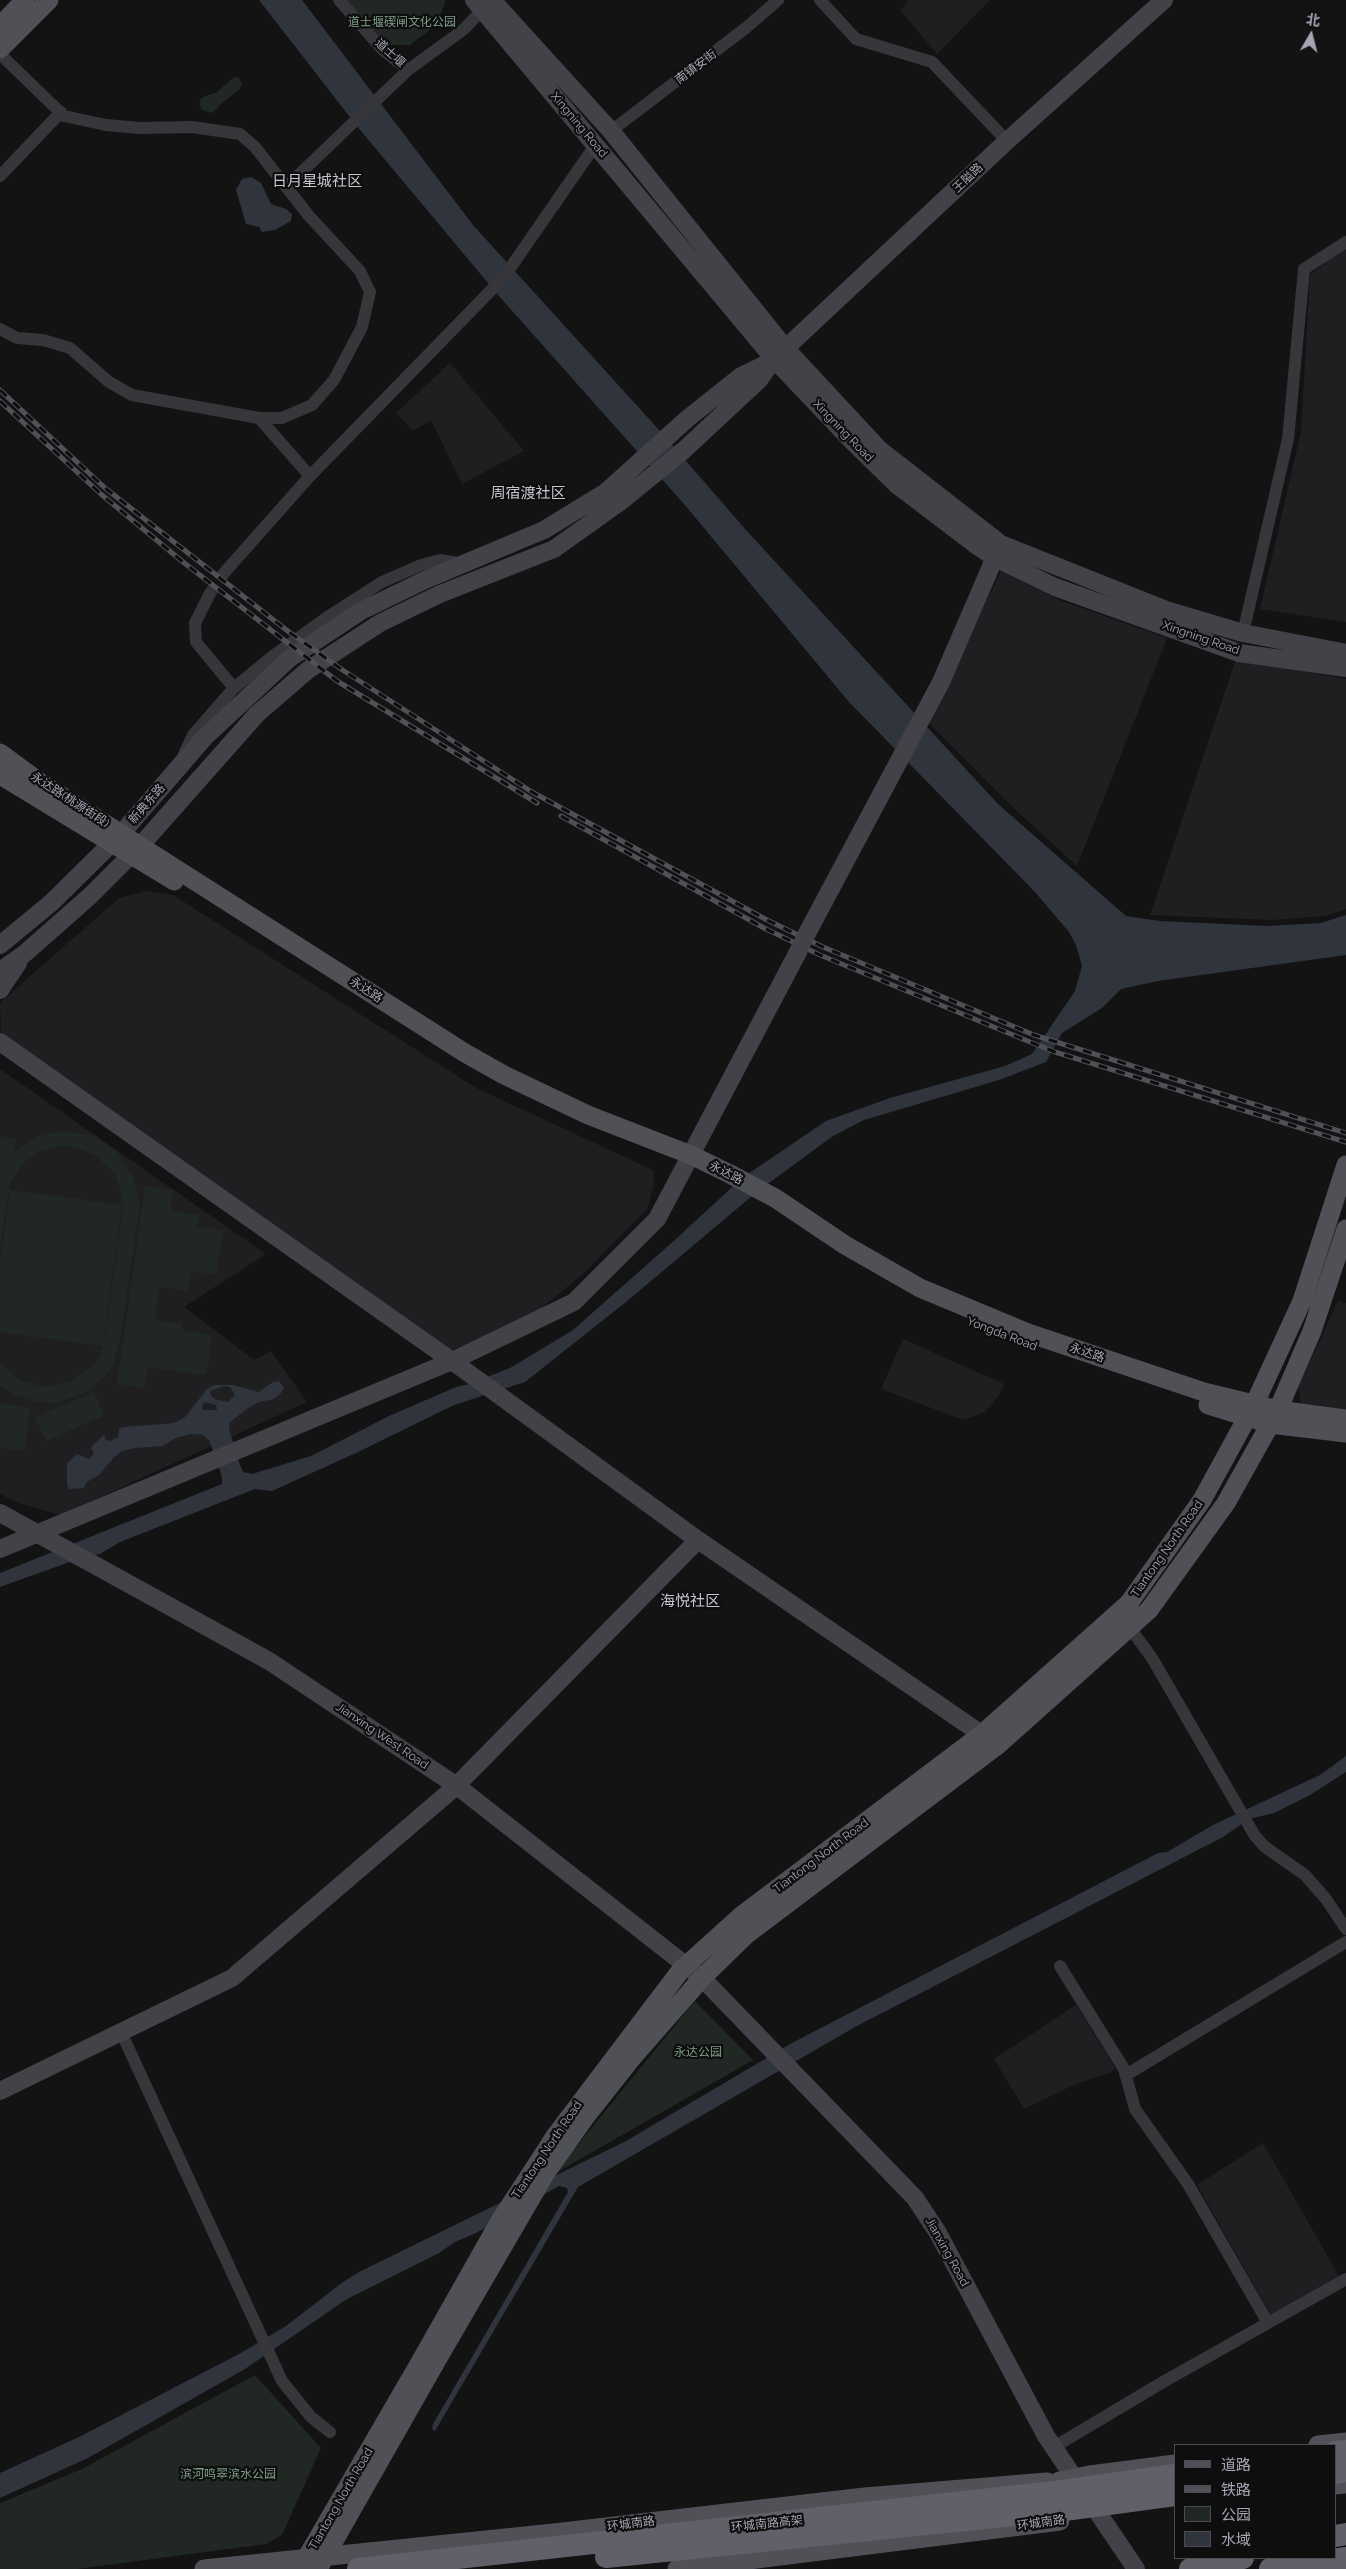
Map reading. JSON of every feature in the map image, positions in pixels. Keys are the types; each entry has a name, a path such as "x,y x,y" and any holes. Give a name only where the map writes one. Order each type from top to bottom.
{"highway":[{"name":"环城南路高架","path":"358,2569 1055,2492 1174,2475"},
{"name":"环城南路高架","path":"491,2569 1072,2509 1174,2495"},
{"path":"1270,2569 1346,2558"},
{"path":"1190,2569 1238,2559"}],"main road":[{"path":"0,26 25,0"},
{"path":"0,49 49,0"},
{"name":"永达路(桃源街段)","path":"0,753 116,839"},
{"name":"永达路(桃源街段)","path":"0,775 136,850"},
{"name":"永达路","path":"136,850 504,1076 688,1160 772,1203 920,1288 1065,1346 1204,1392 1251,1412"},
{"name":"Tiantong North Road","path":"318,2569 428,2362 500,2221 556,2135 686,1966 742,1915 982,1734 1129,1603 1202,1500 1251,1412 1302,1301 1346,1165"},
{"name":"Tiantong North Road","path":"300,2569 545,2174 586,2116 626,2066 702,1978 746,1935 998,1745 1149,1610 1226,1503 1274,1417 1312,1331 1346,1229"},
{"path":"1251,1412 1346,1433"},
{"path":"1274,1417 1346,1419"},
{"path":"1327,2444 1346,2442"},
{"name":"环城南路","path":"204,2569 554,2533 865,2497 1059,2481 1174,2464"},
{"name":"环城南路","path":"676,2569 1174,2506"}],"street":[{"name":"道士堰","path":"339,0 382,49 408,70 463,30 485,2"},
{"name":"南镇安街","path":"611,131 747,27 778,0"},
{"path":"820,0 856,39 932,62 1007,142"},
{"name":"王隘路","path":"780,354 1007,142 1164,0"},
{"name":"Xingning Road","path":"485,2 611,131 780,354 851,440 897,485 1055,587 1239,653 1346,668"},
{"name":"Xingning Road","path":"485,2 700,273 780,354"},
{"path":"0,54 64,116 106,125 155,128 192,127 224,130 240,134 248,139 309,216 360,271 370,292 362,327 334,380 312,405 282,418 259,418 132,395 109,382 70,348 43,340 17,338 0,329"},
{"path":"286,187 408,70"},
{"path":"0,176 60,112"},
{"path":"224,573 310,476 504,276 596,144"},
{"path":"1243,633 1288,439 1304,269 1346,242"},
{"path":"0,971 23,955 90,896 136,850 257,714 308,670 380,623 440,594 554,549 649,479 684,450 759,380 780,354"},
{"name":"新典东路","path":"0,945 51,903 116,839 204,738 290,658 361,611 544,530 606,492 670,434 741,376 780,354"},
{"path":"259,418 310,476"},
{"path":"0,1549 41,1536 100,1508 458,1366 574,1302 657,1219 941,682 998,551"},
{"name":"Xingning Road","path":"998,551 1169,611 1243,633 1346,653"},
{"path":"177,769 193,736 234,688 272,656 382,582 421,564 440,560 464,564"},
{"path":"209,595 195,623 196,642 234,688"},
{"path":"0,990 23,955"},
{"path":"0,1042 458,1366 698,1540 998,1745"},
{"name":"Jianxing West Road","path":"0,1513 269,1660 457,1786 702,1978"},
{"name":"Jianxing West Road","path":"0,1522 41,1536"},
{"path":"0,2091 232,1978 457,1786 698,1540"},
{"path":"1130,1628 1152,1658 1256,1836 1265,1847 1305,1875 1326,1899 1346,1929"},
{"path":"1126,2075 1346,1942"},
{"path":"1060,1966 1126,2075 1135,2109 1188,2184 1268,2323"},
{"name":"Jianxing Road","path":"702,1978 915,2198 938,2233 1012,2374 1054,2447 1136,2569"},
{"path":"121,2032 282,2381 311,2417 330,2432"},
{"path":"1054,2447 1163,2382 1346,2280"}],"shaded area":[{"path":"908,0 990,0 937,54 901,11"},
{"path":"1346,246 1346,622 1260,609 1301,432 1310,275"},
{"path":"450,363 524,451 462,484 431,420 413,431 396,413"},
{"path":"1001,571 1062,601 1167,638 1077,866 1005,800 928,722"},
{"path":"1236,659 1346,679 1346,909 1325,916 1272,920 1150,915"},
{"path":"147,891 173,895 478,1089 653,1170 654,1185 647,1209 584,1273 534,1314 450,1351 1,1034 0,1005 3,1000 119,898"},
{"path":"0,1069 266,1254 184,1307 254,1360 271,1351 307,1402 61,1515 18,1503 0,1494"},
{"path":"1338,1301 1346,1303 1346,1412 1311,1409 1301,1403 1298,1387"},
{"path":"903,1339 1004,1384 999,1395 985,1412 963,1420 881,1389"},
{"path":"1076,2005 1115,2068 1112,2072 1076,2084 1024,2109 994,2059"},
{"path":"1263,2143 1339,2276 1271,2315 1197,2185"}],"green space":[{"name":"道士堰碶闸文化公园","path":"344,0 446,0 436,25 410,45 387,45"},
{"path":"234,77 239,78 242,85 239,90 222,103 213,113 202,110 199,104 201,98 217,92"},
{"path":"57,1132 87,1134 96,1137 118,1153 132,1174 140,1204 121,1337 112,1367 104,1377 86,1392 56,1403 36,1402 13,1394 0,1386 0,1363 20,1380 44,1387 70,1382 94,1365 100,1355 105,1338 123,1205 119,1184 114,1173 95,1155 75,1147 63,1146 43,1150 23,1163 10,1184 0,1249 0,1136 16,1139 14,1152 36,1137"},
{"path":"145,1186 173,1190 170,1211 199,1215 197,1227 223,1230 216,1275 191,1271 188,1291 159,1287 155,1320 182,1324 182,1330 212,1335 206,1375 148,1367 145,1388 117,1384"},
{"path":"10,1190 122,1205 103,1346 0,1332 0,1263"},
{"path":"94,1392 104,1416 46,1441 35,1417"},
{"path":"0,1403 30,1408 25,1451 0,1448"},
{"name":"永达公园","path":"695,2001 753,2060 554,2174"},
{"name":"滨河鸣翠滨水公园","path":"255,2375 321,2448 282,2535 266,2544 77,2569 0,2569 0,2503 82,2469"}],"water":[{"path":"259,0 302,0 473,225 660,431 746,530 998,804 1126,916 1160,921 1267,926 1321,923 1346,915 1346,955 1158,981 1121,989 1102,1008 1062,1033 1046,1062 999,1080 864,1120 833,1136 758,1191 626,1302 525,1382 454,1405 356,1453 272,1491 255,1489 120,1542 100,1554 78,1559 0,1587 0,1573 222,1484 222,1477 209,1440 203,1435 191,1434 176,1438 162,1446 122,1451 114,1457 99,1475 87,1482 84,1488 69,1489 67,1484 67,1463 77,1454 89,1459 94,1454 91,1447 104,1435 106,1440 110,1441 118,1437 119,1429 123,1427 174,1423 185,1417 207,1389 215,1385 233,1385 258,1392 273,1382 279,1381 284,1387 281,1393 274,1399 259,1402 230,1422 229,1429 240,1465 243,1472 252,1474 311,1456 389,1416 456,1387 510,1368 573,1330 742,1178 826,1121 890,1098 1005,1066 1032,1054 1075,991 1082,966 1076,945 1069,932 1035,892 849,702 684,504 498,295 356,125","holes":["224,1386 230,1387 235,1395 228,1402 215,1399 210,1394 210,1391","206,1402 216,1405 217,1410 202,1410 203,1404"]},
{"path":"251,177 261,183 271,204 286,209 292,214 291,221 275,230 262,232 259,227 246,224 236,190 242,179"},
{"path":"1346,1756 1346,1772 1310,1795 1274,1813 1249,1819 1223,1837 855,2027 578,2187 435,2431 432,2429 433,2424 568,2192 567,2188 559,2186 476,2233 455,2242 439,2253 347,2299 245,2369 88,2458 0,2498 0,2473 79,2437 239,2354 286,2326 359,2272 626,2141 792,2043 1158,1853 1167,1852 1213,1825 1320,1775"}],"tunnel":[{"path":"209,595 224,573"}],"railway":[{"path":"0,390 105,488 289,632 344,671 532,792 767,920 823,947 1034,1035 1346,1133"},
{"path":"0,401 102,495 183,562 337,681 537,803"},
{"path":"561,816 764,928 820,955 1055,1052 1346,1142"}],"district":[{"name":"日月星城社区","path":"317,181"},
{"name":"周宿渡社区","path":"528,493"},
{"name":"海悦社区","path":"690,1601"}]}
